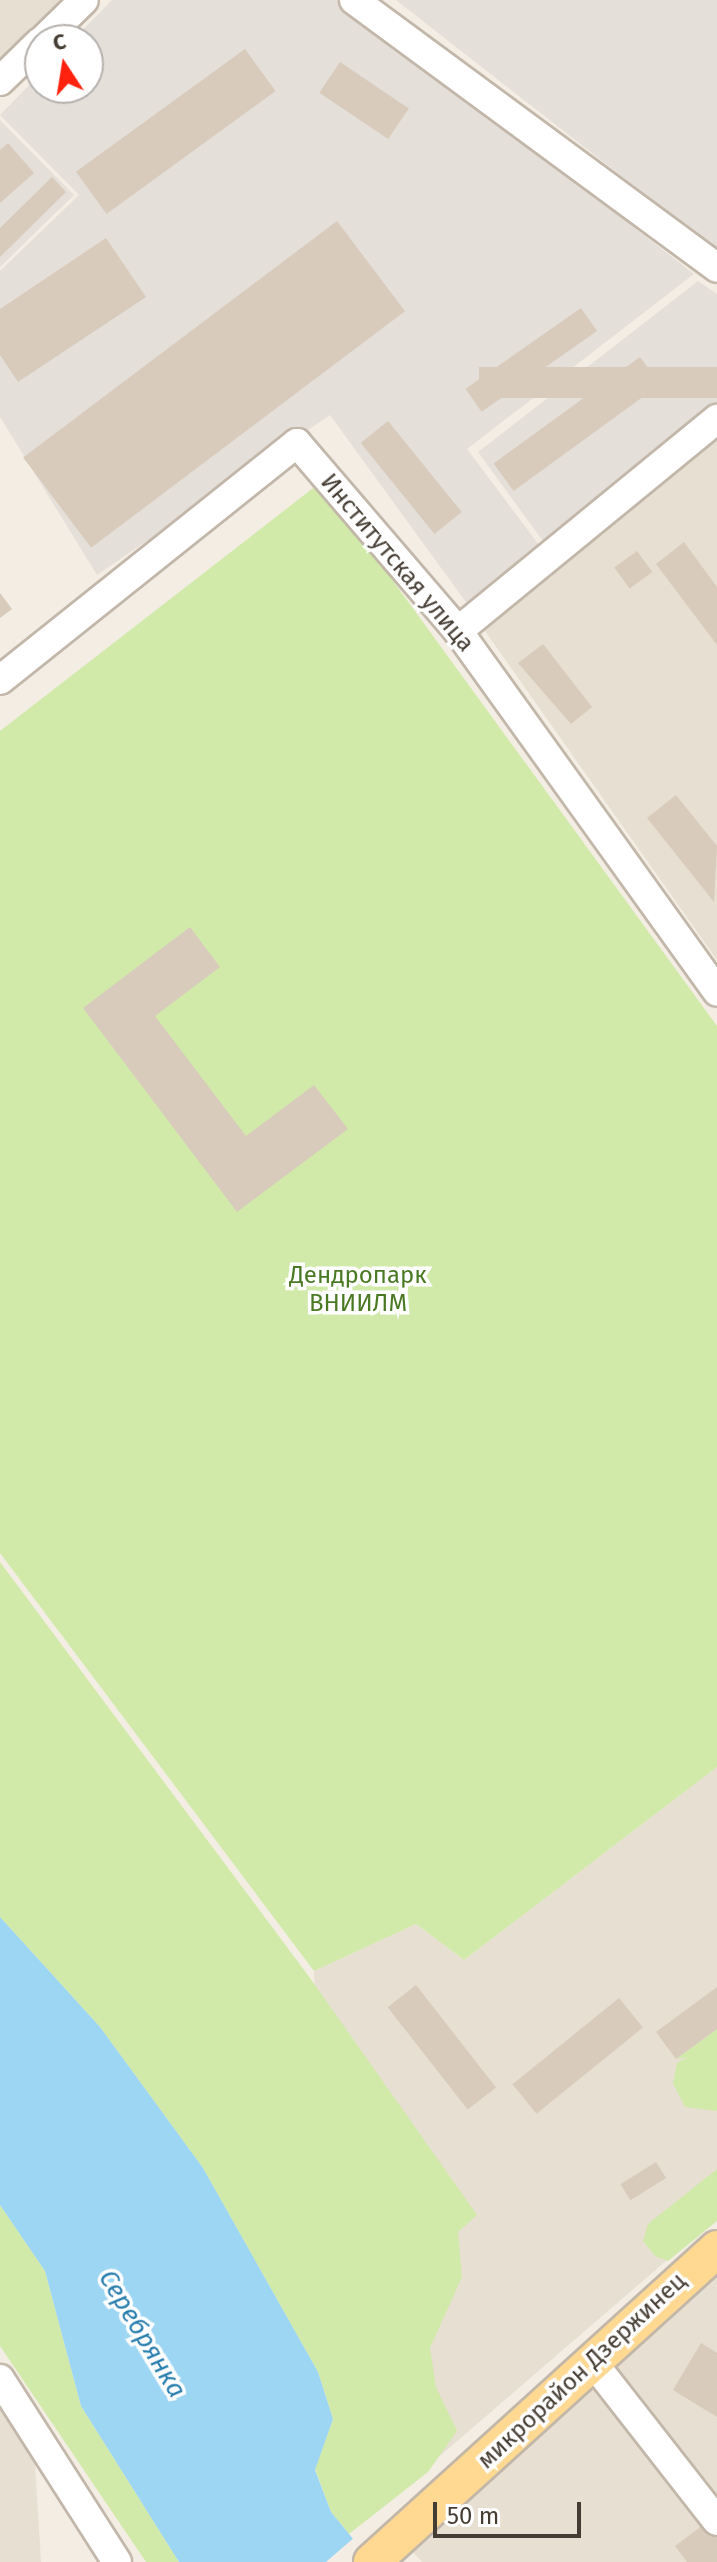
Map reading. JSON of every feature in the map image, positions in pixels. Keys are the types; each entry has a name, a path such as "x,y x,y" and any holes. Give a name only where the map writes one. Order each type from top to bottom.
{"main road":[{"name":"микрорайон Дзержинец","path":"372,2562 591,2360 717,2249"}],"street":[{"path":"59,24 84,0"},
{"path":"354,0 717,268"},
{"path":"0,81 24,58"},
{"path":"458,631 717,419"},
{"name":"Институтская улица","path":"0,680 297,443 458,631 717,992"},
{"path":"591,2360 717,2521"},
{"path":"0,2379 117,2562"}],"shaded area":[{"path":"0,0 65,0 40,24 24,24 24,39 0,62"},
{"path":"112,0 341,0 694,274 467,449 542,549 468,605 330,415 97,575 0,417 0,271 79,195 0,115 24,90 24,104 104,104 104,24 89,24"},
{"path":"396,0 717,0 717,251"},
{"path":"0,120 74,195 0,267"},
{"path":"698,281 717,294 717,406 545,544 478,452"},
{"path":"717,427 717,960 480,624"},
{"path":"717,1767 717,2217 383,2505 337,2434 314,1971 416,1924 464,1960"},
{"path":"717,2275 717,2562 422,2562 412,2551"},
{"path":"0,2388 35,2463 41,2562 0,2562"}],"green space":[{"name":"Дендропарк ВНИИЛМ","path":"321,482 717,1026 717,1767 464,1960 416,1924 314,1971 0,1553 0,731"},
{"path":"0,1562 310,1978 477,2215 458,2232 462,2277 430,2348 436,2387 457,2431 428,2472 349,2534 331,2512 315,2469 333,2419 318,2372 203,2168 100,2027 0,1917"},
{"path":"717,2029 717,2111 685,2107 673,2083 677,2063 687,2057 676,2059"},
{"path":"717,2169 717,2221 668,2261 655,2256 643,2241 648,2224"},
{"path":"0,2205 45,2271 81,2406 179,2562 146,2562 0,2346"}],"water":[{"name":"Серебрянка","path":"0,1917 100,2027 203,2168 318,2372 333,2419 315,2470 331,2512 372,2562 179,2562 81,2406 45,2271 0,2205"}],"pier":[{"path":"356,2536 376,2562 326,2562"}],"building":[{"path":"245,49 276,91 106,214 76,172"},
{"path":"340,62 409,108 388,139 319,93"},
{"path":"8,143 34,173 0,203 0,150"},
{"path":"52,177 66,192 0,257 0,228"},
{"path":"337,221 405,311 91,548 23,458"},
{"path":"106,238 146,297 18,382 0,355 0,309"},
{"path":"581,308 597,331 482,412 465,389"},
{"path":"640,357 660,385 514,491 494,463"},
{"path":"479,367 717,367 717,398 479,398"},
{"path":"388,421 462,512 434,534 361,443"},
{"path":"684,542 717,587 717,645 656,564"},
{"path":"637,551 652,572 630,588 614,567"},
{"path":"0,593 12,609 0,618"},
{"path":"543,644 592,707 571,724 518,663"},
{"path":"676,795 717,846 714,902 647,818"},
{"path":"190,927 220,967 155,1016 246,1136 314,1085 348,1129 237,1212 83,1008"},
{"path":"416,1985 496,2087 468,2110 388,2007"},
{"path":"717,1987 717,2029 676,2059 656,2032"},
{"path":"619,1998 643,2028 536,2114 513,2084"},
{"path":"656,2162 666,2178 630,2200 620,2184"},
{"path":"701,2343 717,2353 717,2417 673,2390"},
{"path":"707,2522 717,2535 717,2562 687,2562 675,2546"}]}
